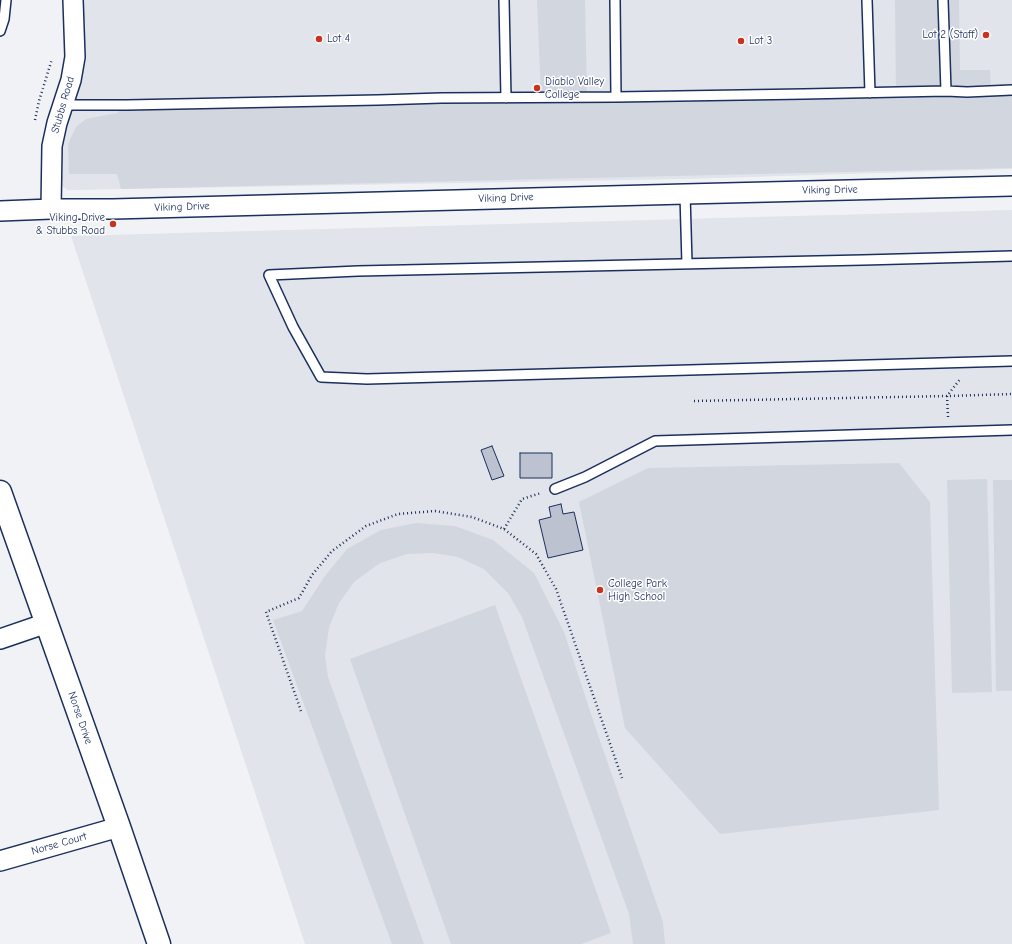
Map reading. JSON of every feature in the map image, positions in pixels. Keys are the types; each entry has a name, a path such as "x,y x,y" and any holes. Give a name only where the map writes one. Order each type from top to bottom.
{"street":[{"name":"Stubbs Road","path":"52,209 52,146 57,123 71,80 74,58 73,0"},
{"name":"Viking Drive","path":"0,211 1012,186"},
{"name":"Norse Drive","path":"0,492 159,944"},
{"path":"0,639 47,623"},
{"name":"Norse Court","path":"0,861 119,827"}],"lane":[{"path":"0,31 4,19 6,0"},
{"path":"504,0 506,98"},
{"path":"615,0 616,97"},
{"path":"867,0 870,93"},
{"path":"943,0 946,91"},
{"path":"63,104 127,105 441,98 616,97 946,91 967,92 1012,90"},
{"path":"685,194 687,264"},
{"path":"1012,256 358,271 269,275 294,327 321,377 367,379 1012,361"},
{"path":"555,489 585,477 655,441 1012,430"}],"path":[{"path":"35,122 39,101 53,58"},
{"path":"694,401 1012,394"},
{"path":"947,396 948,432"},
{"path":"504,529 522,499 555,489"},
{"path":"301,711 266,612 299,598 312,575 332,550 366,526 398,514 435,511 472,517 504,529 536,554 556,589 622,778"}],"shaded area":[{"name":"Diablo Valley College","path":"70,0 1012,0 1012,169 684,179 68,190 51,180 68,74"},
{"path":"537,0 585,0 587,96 896,92 895,0 959,0 960,70 990,70 991,90 1012,90 1012,168 121,189 117,174 69,174 68,144 76,127 86,119 117,113 127,105 541,97"},
{"name":"College Park High School","path":"1012,210 1012,944 305,944 71,236"},
{"path":"899,463 930,502 939,810 720,834 625,728 579,502 648,468"},
{"path":"987,479 992,692 952,693 947,480"},
{"path":"993,480 1012,480 1012,691 996,691"},
{"path":"416,523 455,526 493,540 534,573 564,632 663,922 665,944 633,944 629,914 522,617 508,593 484,569 458,557 433,553 407,554 380,563 354,582 339,603 329,627 325,655 328,677 424,944 392,944 273,620 302,611 325,576 347,549 381,530"},
{"path":"495,605 611,933 581,944 451,944 350,659"}],"building":[{"path":"492,446 504,476 492,480 481,450"},
{"path":"520,453 552,453 552,478 520,478"},
{"path":"561,504 563,514 574,512 583,550 548,558 539,520 551,517 549,507"}],"place":[{"name":"Lot 2 (Staff)","path":"986,35"},
{"name":"Lot 4","path":"319,39"},
{"name":"Lot 3","path":"741,41"},
{"name":"Diablo Valley College","path":"537,88"},
{"name":"Viking Drive & Stubbs Road","path":"113,224"},
{"name":"College Park High School","path":"600,590"}]}
